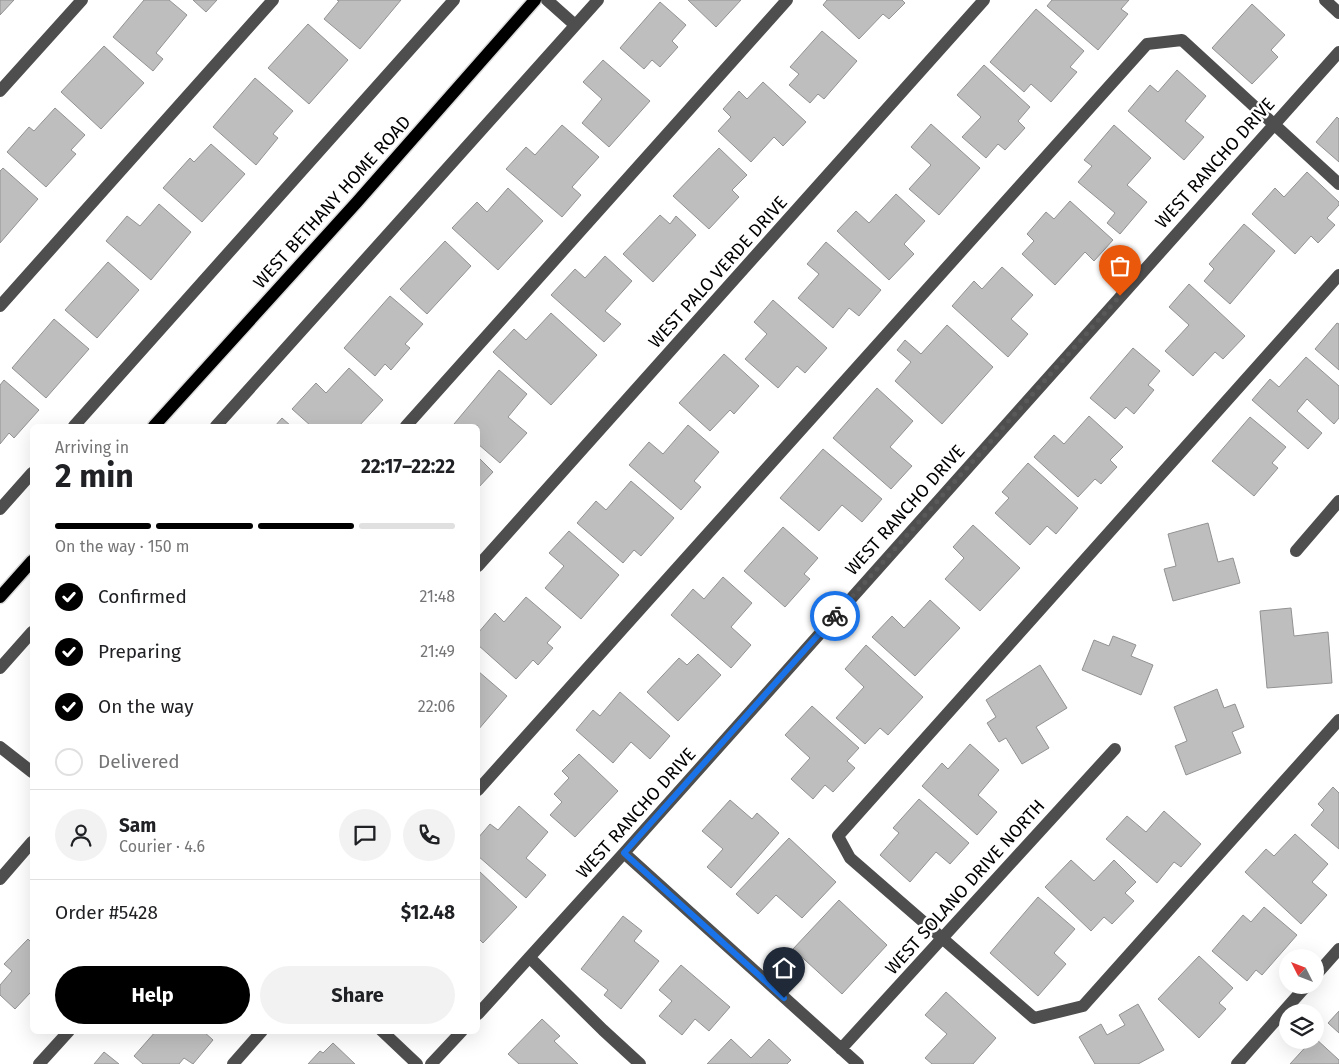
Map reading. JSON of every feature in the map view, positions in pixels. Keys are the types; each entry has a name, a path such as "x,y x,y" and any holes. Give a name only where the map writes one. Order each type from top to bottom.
{"main road":[{"name":"WEST BETHANY HOME ROAD","path":"156,424 535,0"},
{"path":"0,597 30,563"}],"street":[{"path":"0,91 82,0"},
{"path":"0,306 273,0"},
{"path":"76,424 454,0"},
{"path":"547,0 576,25"},
{"path":"218,424 598,0"},
{"path":"408,424 787,0"},
{"name":"WEST PALO VERDE DRIVE","path":"480,564 984,0"},
{"path":"1325,0 1339,13"},
{"path":"480,788 1147,44 1182,40 1339,184"},
{"name":"WEST RANCHO DRIVE","path":"480,1012 1339,52"},
{"path":"1339,275 838,836 850,858 1034,1018 1084,1006 1339,720"},
{"path":"0,509 30,475"},
{"path":"1296,550 1339,501"},
{"path":"0,668 30,634"},
{"path":"0,747 30,770"},
{"name":"WEST SOLANO DRIVE NORTH","path":"841,1049 1115,749"},
{"path":"0,879 30,844"},
{"path":"624,853 858,1064"},
{"path":"1324,966 1339,949"},
{"path":"530,958 640,1064"},
{"path":"1237,1064 1299,994"},
{"path":"39,1064 66,1034"},
{"path":"233,1064 259,1034"},
{"path":"385,1034 417,1064"},
{"path":"431,1064 459,1034"}],"building":[{"path":"0,0 14,0 0,15"},
{"path":"144,0 169,0 187,15 156,53 163,59 153,71 113,37"},
{"path":"193,0 217,0 206,12"},
{"path":"337,0 401,0 360,49 324,19 339,1"},
{"path":"688,0 741,0 716,27"},
{"path":"827,0 902,0 905,3 889,19 883,14 859,39 823,5"},
{"path":"1052,0 1129,0 1121,9 1128,14 1098,50 1047,6"},
{"path":"660,2 686,25 672,41 678,47 660,67 652,60 644,69 620,48"},
{"path":"1252,4 1285,35 1271,50 1278,57 1252,84 1212,48"},
{"path":"1036,9 1084,51 1070,67 1077,72 1051,102 1031,84 1024,92 990,62"},
{"path":"308,24 348,60 309,104 268,68"},
{"path":"822,31 857,61 824,99 818,94 810,103 789,85 799,74 790,67"},
{"path":"104,46 144,83 101,129 61,92"},
{"path":"603,60 650,101 609,147 582,123 602,99 583,82"},
{"path":"984,65 1030,107 1018,121 1025,128 1005,150 998,144 986,158 962,137 981,117 957,95"},
{"path":"1177,70 1206,96 1185,121 1204,137 1184,160 1128,111 1150,85 1158,92"},
{"path":"255,78 293,111 273,134 278,138 256,165 213,127"},
{"path":"763,82 806,122 783,146 774,137 751,162 718,131 731,117 723,109 739,91 747,99"},
{"path":"55,108 85,135 71,150 76,154 46,187 7,152 29,127 34,131"},
{"path":"1337,117 1339,119 1339,162 1316,142"},
{"path":"931,124 980,168 939,215 909,189 931,165 911,147"},
{"path":"562,125 599,157 572,187 581,195 562,217 506,169 526,147 535,155"},
{"path":"1114,125 1151,158 1127,185 1147,202 1120,234 1107,223 1115,213 1078,182 1092,166 1084,160"},
{"path":"211,144 245,174 202,222 163,188 190,158 194,162"},
{"path":"719,148 747,175 732,190 739,197 709,229 673,196"},
{"path":"3,168 38,199 0,243 0,171"},
{"path":"1307,172 1339,202 1339,205 1327,218 1335,225 1318,243 1311,236 1295,254 1252,214 1275,188 1284,197"},
{"path":"508,188 543,221 498,270 452,228 477,202 487,212"},
{"path":"896,194 925,221 904,244 914,254 889,280 837,231 856,211 869,223"},
{"path":"1070,201 1113,240 1094,261 1085,252 1055,285 1022,254 1034,241 1027,234 1046,212 1054,219"},
{"path":"159,204 191,232 151,280 106,241 127,216 140,226"},
{"path":"660,215 670,224 676,216 696,235 653,282 623,254"},
{"path":"1244,224 1275,251 1230,304 1204,281 1214,269 1209,264"},
{"path":"445,241 471,266 427,314 400,289"},
{"path":"826,242 881,290 859,316 849,308 833,328 798,298 819,274 807,264"},
{"path":"605,256 632,281 605,311 621,324 604,342 551,295 575,269 585,278"},
{"path":"108,262 139,290 97,338 65,310"},
{"path":"1002,267 1033,295 1011,319 1028,334 1008,357 952,306 974,281 982,289"},
{"path":"1189,284 1245,336 1223,359 1215,352 1193,376 1165,351 1189,325 1169,307"},
{"path":"390,296 423,324 405,344 410,348 391,370 385,364 375,376 344,348"},
{"path":"773,300 827,348 805,373 797,366 778,388 745,359 767,334 754,322"},
{"path":"551,313 597,355 551,405 493,352 514,329 526,340"},
{"path":"54,319 89,349 46,398 12,368"},
{"path":"1337,323 1339,324 1339,370 1315,349"},
{"path":"947,325 993,367 942,424 895,381 911,362 897,350 905,340 921,354"},
{"path":"1133,348 1160,371 1148,385 1154,390 1134,414 1126,407 1115,419 1090,398"},
{"path":"724,354 759,386 734,414 730,410 710,431 679,403"},
{"path":"1306,357 1339,386 1339,418 1334,424 1307,399 1297,411 1322,433 1308,449 1252,400 1270,379 1279,387"},
{"path":"349,368 383,400 361,424 309,424 292,409 316,383 326,393"},
{"path":"499,370 527,394 508,417 527,433 500,463 480,446 480,424 454,424"},
{"path":"4,380 39,410 14,438 9,433 0,444 0,385"},
{"path":"877,388 913,421 890,447 912,466 891,489 833,438"},
{"path":"1089,416 1123,447 1110,460 1117,467 1101,484 1095,479 1078,497 1034,457 1054,435 1064,444"},
{"path":"1250,417 1286,447 1272,463 1278,468 1254,496 1212,461"},
{"path":"282,418 289,424 277,424"},
{"path":"688,425 719,452 694,481 701,487 681,510 629,465 649,442 663,454"},
{"path":"823,449 882,499 862,522 842,505 819,531 780,498"},
{"path":"480,459 493,472 480,486"},
{"path":"1028,463 1078,508 1056,534 1047,526 1030,545 995,513 1009,498 1002,492"},
{"path":"631,481 674,518 641,556 634,550 623,563 577,523 596,501 606,510"},
{"path":"1208,523 1218,562 1233,558 1240,583 1173,601 1164,569 1176,566 1168,534"},
{"path":"973,525 1020,568 980,611 945,579 964,558 953,547"},
{"path":"783,527 818,558 804,574 810,579 785,607 744,571"},
{"path":"569,531 619,575 581,619 545,588 564,566 549,553"},
{"path":"723,577 752,603 731,627 751,645 731,668 671,615 693,589 704,599"},
{"path":"526,597 561,627 547,643 553,648 538,665 533,660 516,679 480,647 480,631 495,613 504,622"},
{"path":"930,600 960,628 915,676 872,637 892,616 904,628"},
{"path":"1291,608 1294,636 1328,632 1332,683 1267,688 1260,611"},
{"path":"1113,636 1136,645 1131,656 1153,665 1141,695 1082,670 1094,640 1109,646"},
{"path":"866,645 923,697 888,735 880,728 865,744 836,718 864,687 845,669"},
{"path":"698,654 721,675 678,721 647,692 679,658 687,665"},
{"path":"1040,665 1067,708 1036,727 1049,748 1022,764 1006,738 999,742 987,723 996,717 986,700"},
{"path":"480,673 507,696 480,728"},
{"path":"1217,689 1224,708 1235,704 1244,727 1232,732 1241,753 1186,775 1175,746 1187,741 1174,707"},
{"path":"620,692 670,736 650,759 631,742 613,763 576,730 593,710 600,716"},
{"path":"812,706 859,748 847,761 855,768 833,792 825,785 813,799 791,779 810,758 785,735"},
{"path":"970,744 999,770 978,795 997,812 977,835 922,786 942,763 948,769"},
{"path":"579,754 618,791 575,837 550,815 562,802 554,794 569,778 562,771"},
{"path":"1333,787 1339,793 1339,849 1311,825 1324,810 1318,804"},
{"path":"919,799 969,843 950,864 936,852 910,882 880,855 899,833 893,828"},
{"path":"730,800 752,819 757,813 779,833 731,888 707,867 723,849 702,831"},
{"path":"519,806 548,832 526,858 546,875 526,898 480,858 480,836 490,824 498,830"},
{"path":"1164,811 1201,844 1181,867 1174,862 1157,883 1106,839 1127,816 1146,832"},
{"path":"1295,834 1328,864 1312,882 1327,895 1301,924 1245,872 1266,849 1274,856"},
{"path":"789,838 836,882 802,918 776,895 758,914 736,894"},
{"path":"1071,860 1094,881 1114,860 1136,882 1125,893 1134,901 1112,924 1104,917 1091,931 1045,887"},
{"path":"480,872 517,907 483,943 480,940"},
{"path":"1038,897 1075,929 1054,953 1066,964 1038,996 990,953"},
{"path":"839,900 887,945 842,994 793,949"},
{"path":"1264,907 1297,935 1285,949 1279,949 1279,956 1262,975 1256,970 1247,981 1212,951 1243,915 1251,922"},
{"path":"623,916 642,931 634,941 659,961 621,1009 604,995 608,990 581,969"},
{"path":"28,939 30,941 30,993 15,1009 0,995 0,985 12,971 4,964"},
{"path":"1199,956 1233,988 1219,1003 1226,1009 1199,1038 1158,999"},
{"path":"681,965 730,1007 709,1031 695,1019 682,1035 659,1016 672,1001 659,990"},
{"path":"946,992 996,1038 973,1064 932,1064 925,1058 947,1034 925,1015"},
{"path":"1138,1004 1164,1050 1138,1064 1095,1064 1079,1037 1101,1024 1107,1035 1125,1025 1119,1015"},
{"path":"1339,1011 1339,1033 1328,1023"},
{"path":"542,1019 560,1036 554,1041 578,1064 519,1064 508,1054"},
{"path":"153,1034 206,1034 213,1040 193,1064 184,1058 179,1064 143,1064 134,1056"},
{"path":"731,1039 751,1058 769,1039 791,1060 787,1064 707,1064"},
{"path":"333,1043 355,1064 308,1064 320,1051 323,1053"},
{"path":"1324,1046 1339,1060 1339,1064 1290,1064 1304,1049 1324,1049"},
{"path":"104,1052 119,1064 94,1064"}],"way so far":[{"path":"835,616 1120,296"}],"route":[{"path":"784,998 624,853 835,616"}]}
